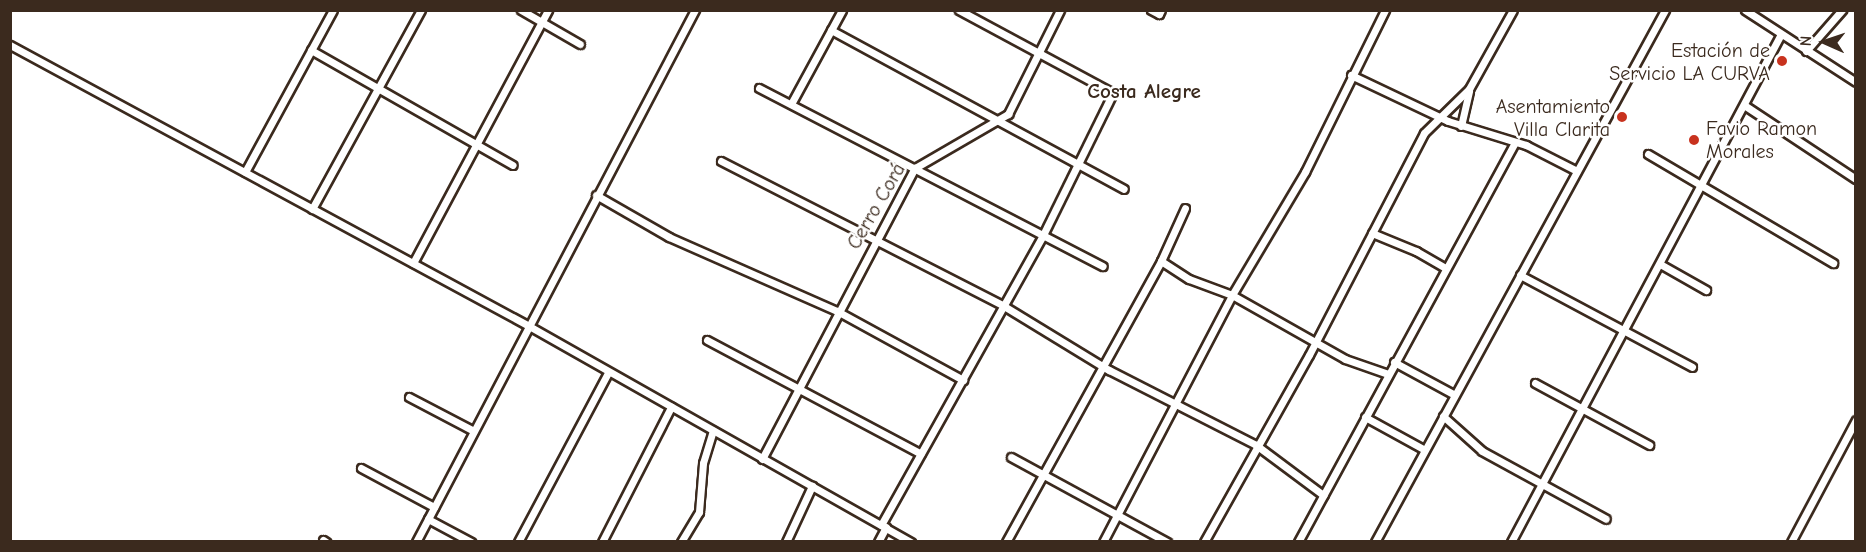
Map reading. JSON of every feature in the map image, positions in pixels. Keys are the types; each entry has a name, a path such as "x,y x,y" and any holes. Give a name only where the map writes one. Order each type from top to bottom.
{"street":[{"path":"245,172 333,10"},
{"path":"312,209 421,10"},
{"path":"521,10 580,44"},
{"path":"413,263 548,10"},
{"path":"416,542 694,10"},
{"path":"791,104 842,10"},
{"path":"878,542 921,454 1044,235 1076,164 1113,93 959,10"},
{"path":"1000,122 1060,10"},
{"path":"1151,10 1159,14 1161,10"},
{"path":"1104,542 1174,403 1232,295 1305,172 1385,10"},
{"path":"1461,126 1469,89 1513,10"},
{"path":"1375,542 1665,10"},
{"path":"1745,10 1856,82"},
{"path":"1806,51 1842,10"},
{"path":"831,30 1124,189"},
{"path":"1511,542 1585,407 1781,34"},
{"path":"10,45 529,326 911,542"},
{"path":"311,50 513,165"},
{"path":"1351,75 1461,126 1514,144 1526,145 1577,171"},
{"path":"759,88 1103,266"},
{"path":"1204,542 1256,445 1316,342 1424,133 1469,89"},
{"path":"1744,105 1856,178"},
{"name":"Cerro Corá","path":"762,459 874,240 915,168 1000,122"},
{"path":"1298,542 1444,268 1514,144"},
{"path":"1648,154 1833,263"},
{"path":"721,161 1004,306 1101,365 1256,445 1323,495"},
{"path":"596,195 669,237 837,311 963,380"},
{"path":"1006,542 1101,365 1161,261 1185,208"},
{"path":"1372,233 1416,251 1444,268"},
{"path":"1161,261 1189,279 1232,295 1353,363 1388,374"},
{"path":"1660,264 1706,290"},
{"path":"1520,275 1692,367"},
{"path":"707,340 799,386 921,454"},
{"path":"1394,362 1455,395"},
{"path":"518,542 608,372"},
{"path":"1535,383 1585,407 1649,445"},
{"path":"409,397 474,431"},
{"path":"602,542 671,407"},
{"path":"1443,416 1482,451 1606,519"},
{"path":"1365,417 1425,450"},
{"path":"1791,542 1856,420"},
{"path":"681,542 699,513 703,463 713,431"},
{"path":"1011,457 1167,542"},
{"path":"361,468 434,507"},
{"path":"786,542 812,486"},
{"path":"428,519 471,542"}],"place":[{"name":"Estación de Servicio LA CURVA","path":"1782,61"},
{"name":"Asentamiento Villa Clarita","path":"1622,117"},
{"name":"Favio Ramon Morales","path":"1694,140"}],"district":[{"name":"Costa Alegre","path":"1144,91"}]}
